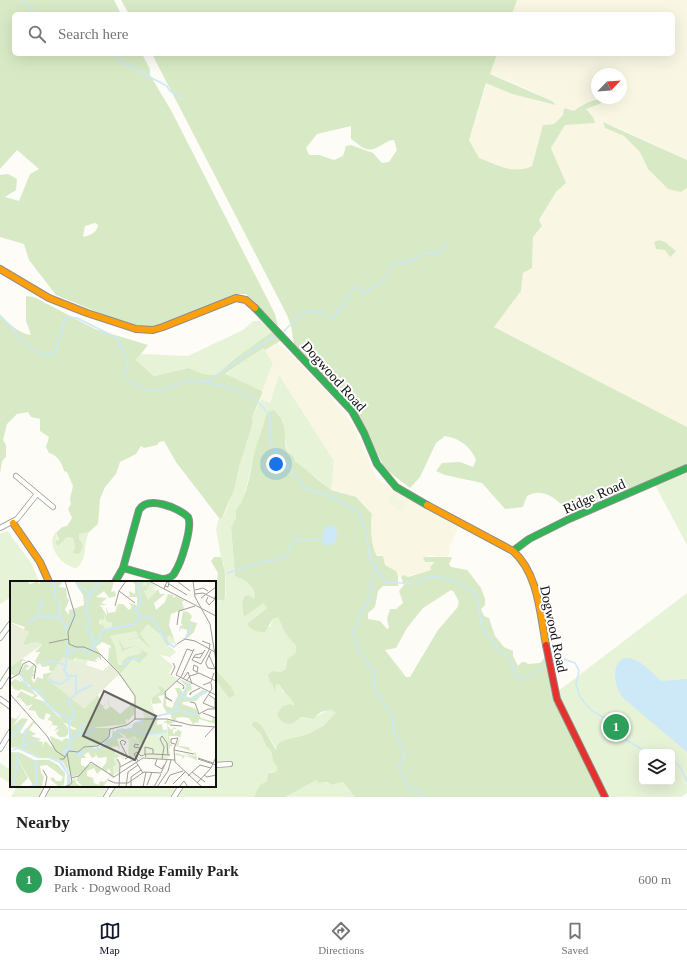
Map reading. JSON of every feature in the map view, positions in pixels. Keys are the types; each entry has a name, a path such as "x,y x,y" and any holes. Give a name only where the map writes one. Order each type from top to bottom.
{"street":[{"name":"Dogwood Road","path":"0,269 66,305 136,329 145,330 163,327 236,298 246,300 266,319 352,411 364,432 378,464 396,486 446,517 513,551 523,560 532,580 557,699 605,797"},
{"name":"Ridge Road","path":"513,551 529,539 569,519 687,468"},
{"path":"16,476 53,507"},
{"path":"0,528 13,522 37,494"},
{"path":"116,581 123,568 139,510 142,506 153,502 187,516 190,521 190,528 175,573 171,577 162,579 123,568"},
{"path":"13,522 40,562 49,581"},
{"path":"0,638 10,624"},
{"path":"0,686 10,671"},
{"path":"0,699 10,706"},
{"path":"0,749 10,733"},
{"path":"216,765 230,764"},
{"path":"42,797 47,787"},
{"path":"106,797 112,787"},
{"path":"174,797 179,787"}],"shaded area":[{"path":"517,0 687,0 687,160 619,128 603,123 605,128 624,136 640,152 648,169 681,192 687,188 687,427 494,327 521,291 523,273 532,268 533,237 542,227 539,220 556,192 566,183 551,148 565,125 593,117 586,109 599,104 627,104 627,68 591,68 591,102 563,115 554,124 543,125 532,166 523,171 505,169 479,158 469,140 487,83 512,94 555,104 552,101 517,84 490,74 496,56 675,56 675,12 513,12"},
{"path":"277,343 286,350 328,393 352,423 376,477 386,486 459,527 450,545 449,556 438,557 431,555 423,558 435,562 430,571 410,575 408,577 403,575 401,577 398,576 396,571 385,565 383,556 375,554 373,549 370,519 363,504 342,492 331,490 334,461 279,375 270,403 261,399 262,391 273,363 265,350"}],"green space":[{"path":"0,0 114,0 120,12 12,12 12,56 143,56 150,69 150,75 172,112 275,314 278,326 246,294 238,294 153,328 124,323 56,295 29,260 24,244 0,237 0,175 8,174 17,179 16,190 5,197 19,201 30,174 39,169 17,150 0,169","holes":["95,223 98,225 95,232 83,237 85,226"]},
{"path":"121,0 517,0 513,12 128,12"},
{"path":"153,56 496,56 490,74 552,101 556,105 512,94 486,83 469,140 479,158 499,166 512,169 519,170 532,166 543,125 554,124 563,115 564,108 574,111 591,102 591,104 599,104 586,109 593,117 595,123 565,125 551,148 566,183 556,192 539,220 542,226 533,237 532,268 523,273 521,291 494,327 687,427 687,464 572,514 557,500 546,494 540,493 534,493 527,496 523,507 505,509 482,483 445,475 436,471 442,463 460,462 473,467 476,460 468,447 456,439 445,436 436,443 420,477 410,488 385,469 355,409 294,344 291,326 287,315","holes":["351,126 351,139 367,149 375,149 394,140 397,150 389,162 382,163 373,153 351,145 346,146 343,156 334,160 319,155 309,155 306,148 317,134"]},
{"path":"603,122 687,160 687,188 681,192 668,189 648,169 640,152 624,136 605,128"},
{"path":"659,240 665,242 676,251 670,257 665,250 656,249 654,242"},
{"path":"26,296 34,297 95,329 148,345 136,360 154,376 189,368 203,374 216,375 238,356 273,331 282,340 265,350 263,348 225,374 262,391 262,394 252,417 253,422 239,467 234,490 222,518 219,518 176,462 164,441 159,442 157,445 144,448 141,446 136,454 120,462 116,474 105,487 100,499 98,524 89,532 79,534 79,539 83,546 79,554 73,553 75,547 73,538 67,537 59,546 56,544 56,541 59,540 56,533 62,527 67,526 72,518 68,509 71,504 70,499 73,486 67,472 64,471 59,460 49,453 46,447 49,437 40,431 40,419 31,417 28,412 17,414 7,424 3,440 6,445 6,457 2,461 0,474 0,314 10,325 26,334 31,335 26,321"},
{"path":"253,321 260,321 273,331 238,356 216,375 203,374 189,368 154,376 136,360 141,354 188,356 243,330"},
{"path":"263,347 273,363 262,391 225,375"},
{"path":"279,375 334,461 331,490 316,477 303,469 287,452 283,423 278,414 269,411 255,454 245,494 236,510 236,518 231,527 235,576 250,584 254,590 254,599 245,596 263,603 267,608 247,624 270,627 273,619 278,616 285,633 296,646 296,652 287,660 286,669 281,672 274,671 273,685 275,693 276,684 280,685 282,691 293,700 300,717 313,718 331,710 337,713 323,726 308,734 296,737 277,750 262,726 252,726 261,734 266,746 271,751 273,761 277,767 277,771 271,772 267,782 254,797 11,797 16,787 216,787 216,680 220,685 231,686 216,670 216,599 223,601 226,593 226,580 223,573 224,564 221,557 216,529 219,518 222,518 230,499 253,422 252,417 261,399 270,403"},
{"path":"274,410 282,421 285,431 287,452 293,456 295,461 331,490 356,497 372,514 371,524 373,547 377,556 383,556 385,565 396,571 398,576 398,586 383,586 378,591 375,607 368,613 368,619 380,621 387,629 389,628 387,619 390,609 396,609 403,603 399,591 404,585 401,577 403,575 408,577 431,570 430,567 435,562 425,562 423,558 425,557 451,557 452,558 449,564 451,567 467,570 481,588 485,599 485,605 481,609 484,616 489,618 495,636 504,647 513,651 513,656 518,666 522,662 528,664 540,663 546,656 552,688 603,797 355,797 343,782 332,785 326,782 318,783 317,780 285,797 254,797 260,786 267,782 268,774 277,771 277,767 273,761 271,751 266,746 261,734 252,726 253,722 257,722 262,726 276,750 277,745 282,741 308,734 323,726 336,713 331,710 321,712 313,719 300,717 291,724 285,723 279,718 277,714 283,706 290,704 295,706 280,685 276,684 275,694 268,674 274,671 281,672 286,669 287,660 296,652 296,646 285,633 278,617 273,619 265,632 255,631 247,624 267,608 263,603 244,617 242,602 245,596 249,595 254,599 254,590 243,579 235,576 231,527 236,518 236,510 246,491 255,449 266,415 269,411","holes":["451,590 454,592 459,602 457,608 438,630 410,677 406,677 385,650 396,648 407,628 423,608"]},
{"path":"687,470 687,545 655,485"},
{"path":"394,495 405,504 404,510 399,511 388,502 389,496"},
{"path":"7,531 32,564 39,581 10,581 10,598 0,604 0,534"},
{"path":"57,531 56,533 59,546 67,537 73,538 76,547 83,542 79,539 79,534 89,532 84,556 80,565 76,568 65,563 56,554 52,542 53,536"},
{"path":"214,557 221,557 225,585 224,601 216,599 218,573 211,561"},
{"path":"687,593 687,793 681,797 608,797 557,692"},
{"path":"216,670 231,686 235,695 229,698 216,680"},
{"path":"0,763 10,769 10,783 0,777"},
{"path":"317,780 332,785 343,782 355,797 285,797"}],"water":[{"path":"330,525 335,527 338,534 334,544 327,546 322,542 324,528"},
{"path":"624,658 636,660 663,681 687,679 687,752 622,697 617,687 615,671 620,661"}],"waterway":[{"path":"22,0 33,12"},
{"path":"118,56 123,63 167,86 169,90 179,95 180,99"},
{"path":"328,318 332,319 335,317 337,311 343,308 353,288 360,287 363,292 365,292 384,280 393,264 398,262 408,262 425,253 437,254 449,243"},
{"path":"284,331 301,314 313,311 324,314"},
{"path":"0,316 27,345 40,353 49,355 56,351 65,319 67,317 77,318 117,338 128,365 124,374 133,382 149,391 166,389 188,381 197,381 218,385 252,399 269,415 270,442 272,446 306,489 330,496 359,513 367,536 369,556 385,582 418,584 426,577 434,577 449,579 463,585 475,594 478,600 481,622 484,630 501,652 510,660 519,679 526,679 548,663"},
{"path":"206,382 274,336"},
{"path":"228,573 258,563 285,558 293,541 297,539 310,541 324,538"},
{"path":"376,567 371,582 371,596 360,614 358,625 352,631 359,652 373,670 375,691 392,715 394,734 404,749 403,761 398,766 409,788 418,790 422,797"},
{"path":"552,661 564,659 575,663 579,671 576,684 580,697 591,710 611,722 614,727 616,741 620,738 624,739 642,749"},
{"path":"675,763 680,767 687,781"}],"traffic: fast":[{"path":"255,308 352,411 364,433 377,464 396,487 427,505"},
{"path":"513,551 529,539 569,519 687,468"},
{"path":"156,503 164,504 178,510 188,517 188,536 174,574 168,578 162,579 123,568 139,510 143,506 156,503"},
{"path":"116,581 123,568"}],"traffic: slow":[{"path":"0,269 49,298 87,313 136,329 153,330 163,327 236,298 246,300 255,308"},
{"path":"427,505 513,551 521,560 528,570 537,594 546,645"},
{"path":"13,523 40,562 49,581"}],"traffic: jam":[{"path":"546,645 557,699 605,797"}],"place":[{"name":"Diamond Ridge Family Park","path":"616,727"}]}
